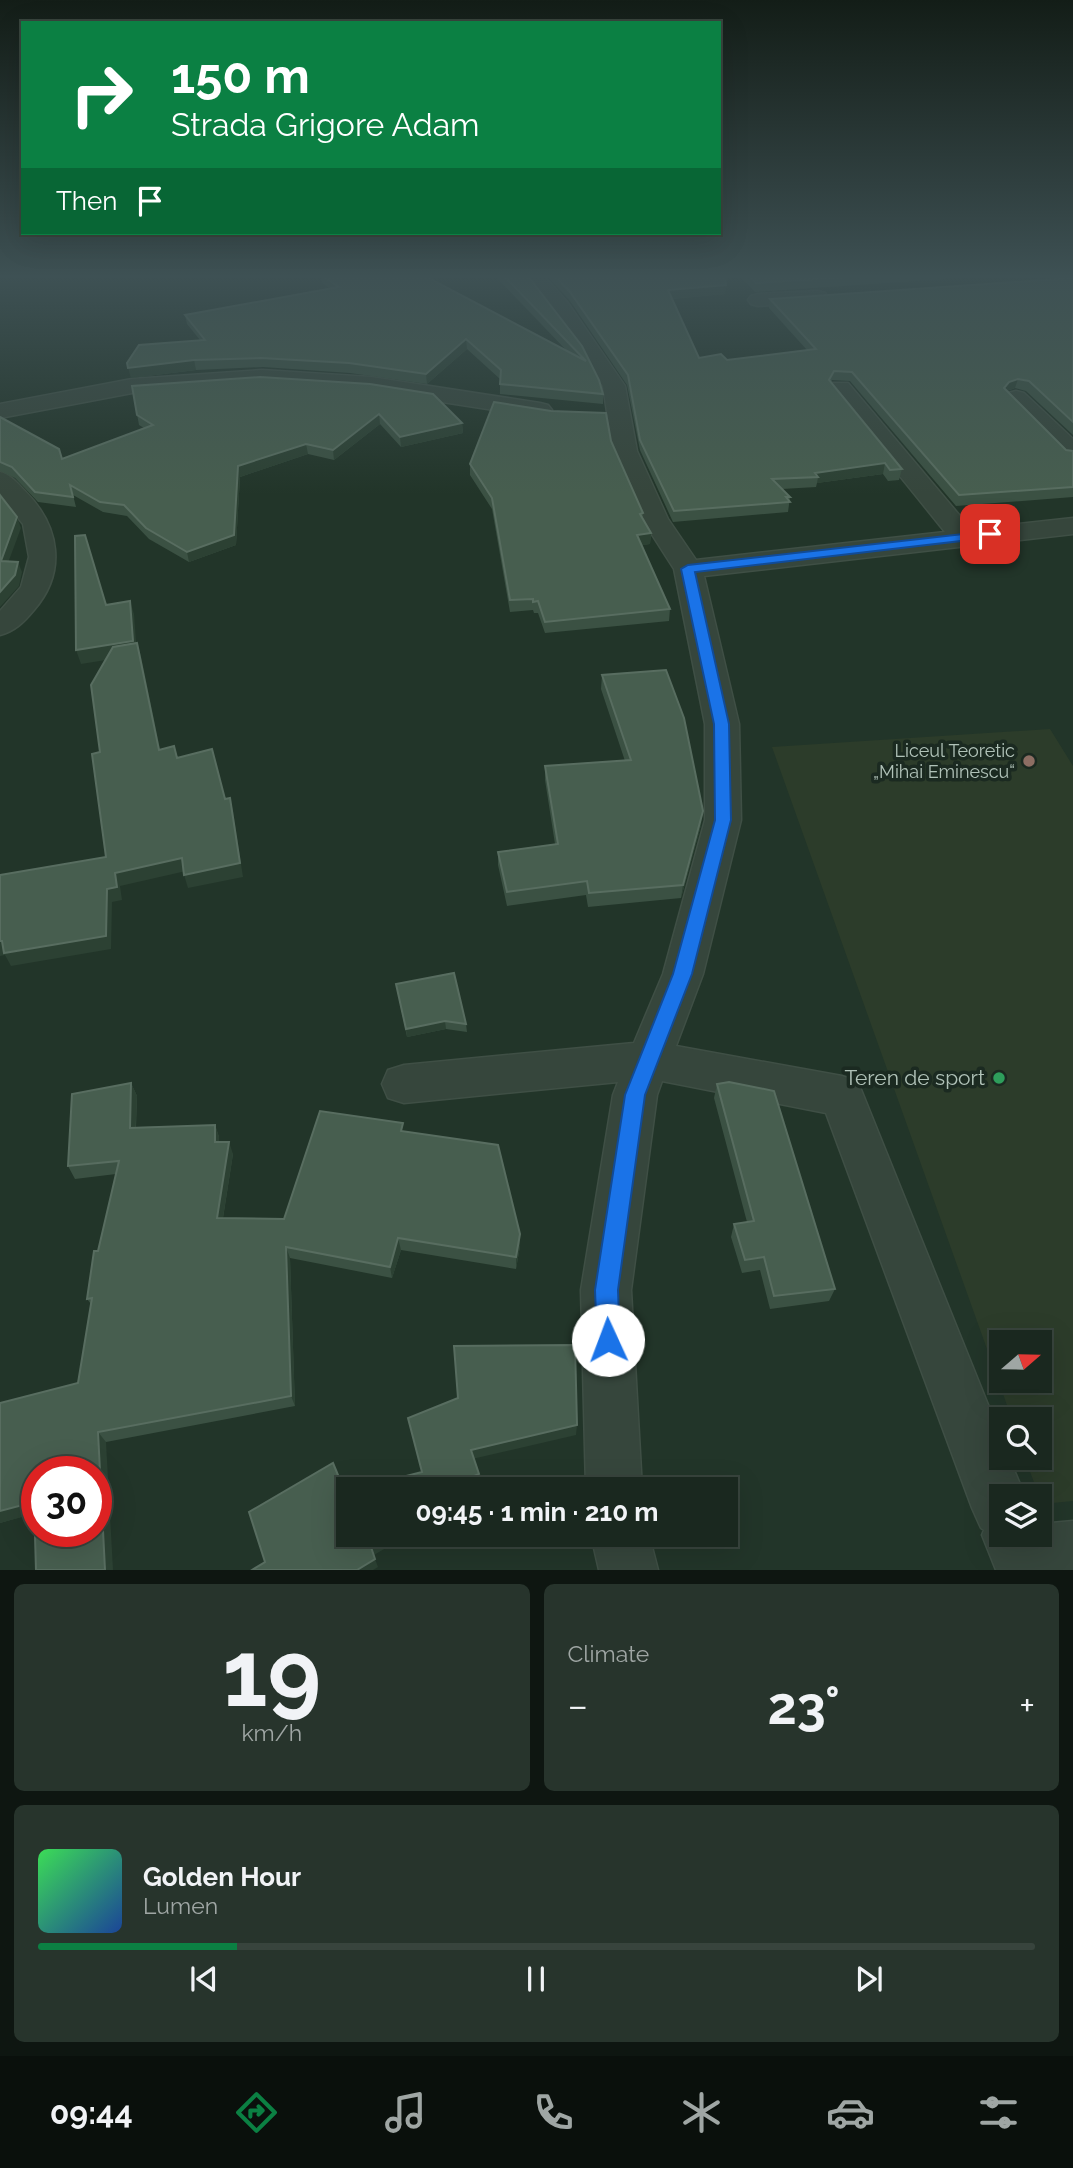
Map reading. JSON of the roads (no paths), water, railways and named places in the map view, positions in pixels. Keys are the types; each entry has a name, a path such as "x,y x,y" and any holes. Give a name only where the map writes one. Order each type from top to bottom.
{"street":[{"path":"589,348 614,386 604,414 625,451 654,519 688,569 722,724 723,820 683,974 635,1095 606,1290 614,1477"},
{"path":"0,411 132,386 262,377 371,384 565,412"},
{"path":"840,388 963,537"},
{"path":"1016,398 1073,453"},
{"path":"0,480 10,494 24,505 39,528 45,552 38,586 0,626"},
{"path":"688,569 1073,526"},
{"path":"404,1084 649,1060 842,1096 992,1484"},
{"path":"623,1547 629,1570"},
{"path":"1016,1547 1019,1555 1073,1550"}],"place":[{"name":"Liceul Teoretic „Mihai Eminescu“","path":"1029,761"},
{"name":"Teren de sport","path":"999,1078"}]}
